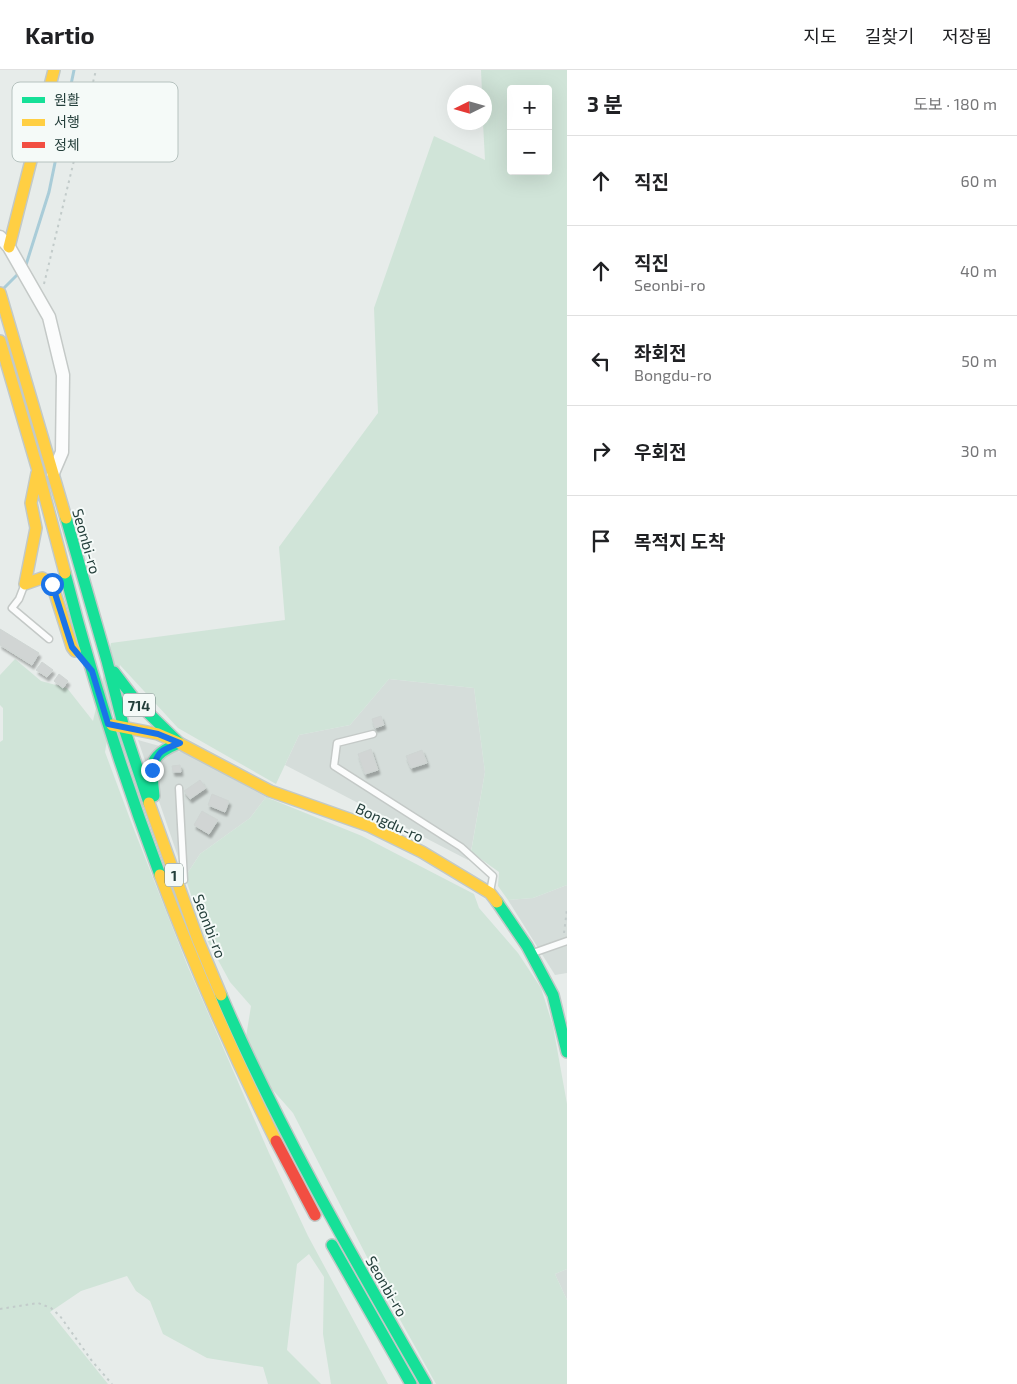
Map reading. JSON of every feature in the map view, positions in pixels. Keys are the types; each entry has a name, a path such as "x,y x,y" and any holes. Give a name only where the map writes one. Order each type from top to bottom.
{"main road":[{"path":"9,247 31,162"},
{"name":"Seonbi-ro","path":"0,293 107,661 124,728 159,833 198,940 235,1027 277,1115 333,1223 426,1384"},
{"name":"Seonbi-ro","path":"0,341 37,470 69,593 108,724 173,911 238,1066 288,1167 411,1384"},
{"path":"24,584 36,528 31,503 37,470"},
{"path":"24,584 39,577 47,579 52,584 72,647 92,671"},
{"name":"714","path":"107,661 122,686 138,704 180,743"},
{"name":"Bongdu-ro","path":"108,724 158,734 180,743 270,791 369,826 422,852 490,893 532,953 553,995 564,1032 567,1052"},
{"path":"159,833 152,770 156,757 162,749 180,743"}],"street":[{"path":"0,237 9,247 49,317 63,376 62,452 52,473"}],"lane":[{"path":"24,584 19,599 12,608 49,639"},
{"path":"373,734 337,743 334,766 461,847 493,876 490,893"},
{"path":"179,788 183,834 184,901"},
{"path":"532,953 565,942"}],"path":[{"path":"42,303 44,283 74,162"},
{"path":"565,942 567,908"},
{"path":"0,1309 38,1303 51,1308 60,1316 92,1361 112,1384"}],"shaded area":[{"path":"389,679 474,688 485,772 468,860 285,765 299,735 350,725"},
{"path":"138,740 188,754 266,797 250,818 200,854 185,877"},
{"path":"567,885 567,973 555,975 508,900 533,898"},
{"path":"567,1269 567,1300 555,1274"}],"green space":[{"path":"481,70 567,70 567,885 533,898 508,900 498,886 499,872 471,852 485,772 474,688 389,679 350,725 299,735 276,784 178,728 120,665 105,752 188,967 269,1153 308,1236 388,1384 331,1384 323,1334 324,1277 309,1254 297,1264 287,1350 321,1384 268,1384 263,1367 207,1358 163,1334 150,1301 136,1291 127,1276 81,1291 50,1312 108,1384 0,1384 0,742 3,740 3,708 0,705 0,675 15,659 41,681 67,688 93,721 111,643 285,620 279,547 378,413 374,308 434,136 485,160 483,130 492,130 492,85 482,85"},
{"path":"266,797 362,836 474,894 479,908 518,953 541,988 553,1026 567,1104 567,1269 555,1274 567,1300 567,1384 436,1384 389,1300 293,1113 271,1088 246,1037 251,1006 230,982 205,936 185,877 200,854 250,818"}],"building":[{"path":"0,629 39,653 32,665 0,645"},
{"path":"42,662 53,670 47,677 36,670"},
{"path":"59,674 68,681 63,688 54,681"},
{"path":"381,716 384,725 375,728 372,719"},
{"path":"371,749 378,770 365,774 358,754"},
{"path":"422,750 427,763 411,768 406,756"},
{"path":"180,765 181,772 173,772 172,766"},
{"path":"200,780 206,788 190,799 184,791"},
{"path":"212,794 229,801 225,812 208,805"},
{"path":"202,811 218,820 209,834 194,825"}],"waterway":[{"path":"72,82 74,70"},
{"path":"25,268 49,192 55,162"},
{"path":"3,289 20,272"}],"traffic: fast":[{"path":"66,518 124,728 149,803"},
{"path":"65,573 108,725 160,875"},
{"path":"114,672 136,701 179,743 161,752 153,763 154,796"},
{"path":"497,902 527,946 553,995 567,1052"},
{"path":"221,995 243,1045 292,1144 344,1241 426,1384"},
{"path":"332,1245 411,1384"}],"traffic: slow":[{"path":"51,82 54,70"},
{"path":"9,247 31,162"},
{"path":"0,293 66,518"},
{"path":"0,341 37,467 65,573"},
{"path":"37,473 31,503 36,528 25,584 42,578 52,584 72,647 75,651"},
{"path":"112,725 158,734 179,743 270,791 369,826 422,852 490,893 497,902"},
{"path":"149,803 198,940 221,995"},
{"path":"160,875 186,943 215,1010 276,1141"}],"traffic: jam":[{"path":"276,1141 315,1215"}],"route":[{"path":"52,584 72,647 92,671 108,724 158,734 180,743 162,749 156,757 152,770"}]}
